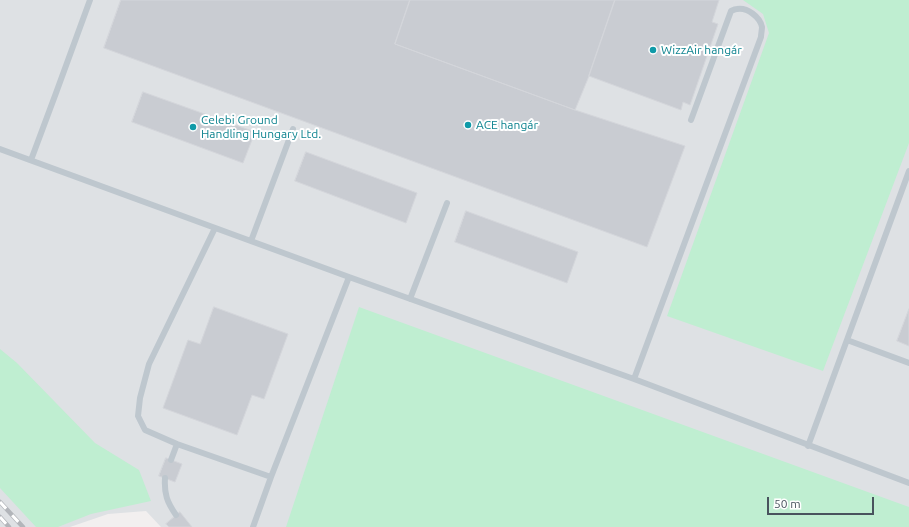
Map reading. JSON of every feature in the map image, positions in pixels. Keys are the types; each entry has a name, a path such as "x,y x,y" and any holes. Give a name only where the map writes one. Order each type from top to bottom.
{"lane":[{"path":"31,160 90,0"},
{"path":"634,379 761,37 762,28 759,21 754,14 745,9 738,8 731,11 691,120"},
{"path":"251,241 293,128"},
{"path":"1,148 349,277 634,379 909,483"},
{"path":"808,446 909,172"},
{"path":"410,299 447,203"},
{"path":"215,228 150,364 140,398 138,416 145,430 177,444 271,477"},
{"path":"253,527 349,277"},
{"path":"847,340 909,363"},
{"path":"171,460 177,444"},
{"path":"165,478 165,494 176,515"}],"shaded area":[{"path":"0,0 909,0 909,527 161,527 146,511 108,514 70,527 0,527"}],"green space":[{"path":"743,0 909,0 909,143 823,371 667,316 769,33 763,14"},
{"path":"359,307 909,507 909,527 286,527"},
{"path":"0,349 17,363 95,443 139,470 151,501 91,514 58,527 36,527 0,488"}],"building":[{"name":"ACE hangár","path":"121,0 410,0 395,44 575,110 685,146 647,247 104,48"},
{"name":"ACE hangár","path":"410,0 615,0 589,76 575,110 395,44"},
{"name":"WizzAir hangár","path":"615,0 719,0 712,22 718,24 690,105 683,102 681,110 589,76"},
{"name":"Celebi Ground Handling Hungary Ltd.","path":"143,92 255,132 243,163 132,122"},
{"path":"306,152 417,193 406,223 295,181"},
{"path":"466,211 578,252 567,283 455,242"},
{"path":"214,307 288,334 264,399 252,395 237,435 163,408 188,340 200,344"},
{"path":"909,309 909,346 897,341"},
{"path":"166,458 182,464 175,482 159,476"},
{"path":"180,512 192,527 169,527 166,524"}],"railway":[{"path":"0,502 23,527"},
{"path":"0,517 9,527"}],"place":[{"name":"WizzAir hangár","path":"653,50"},
{"name":"ACE hangár","path":"468,125"},
{"name":"Celebi Ground Handling Hungary Ltd.","path":"193,127"}]}
